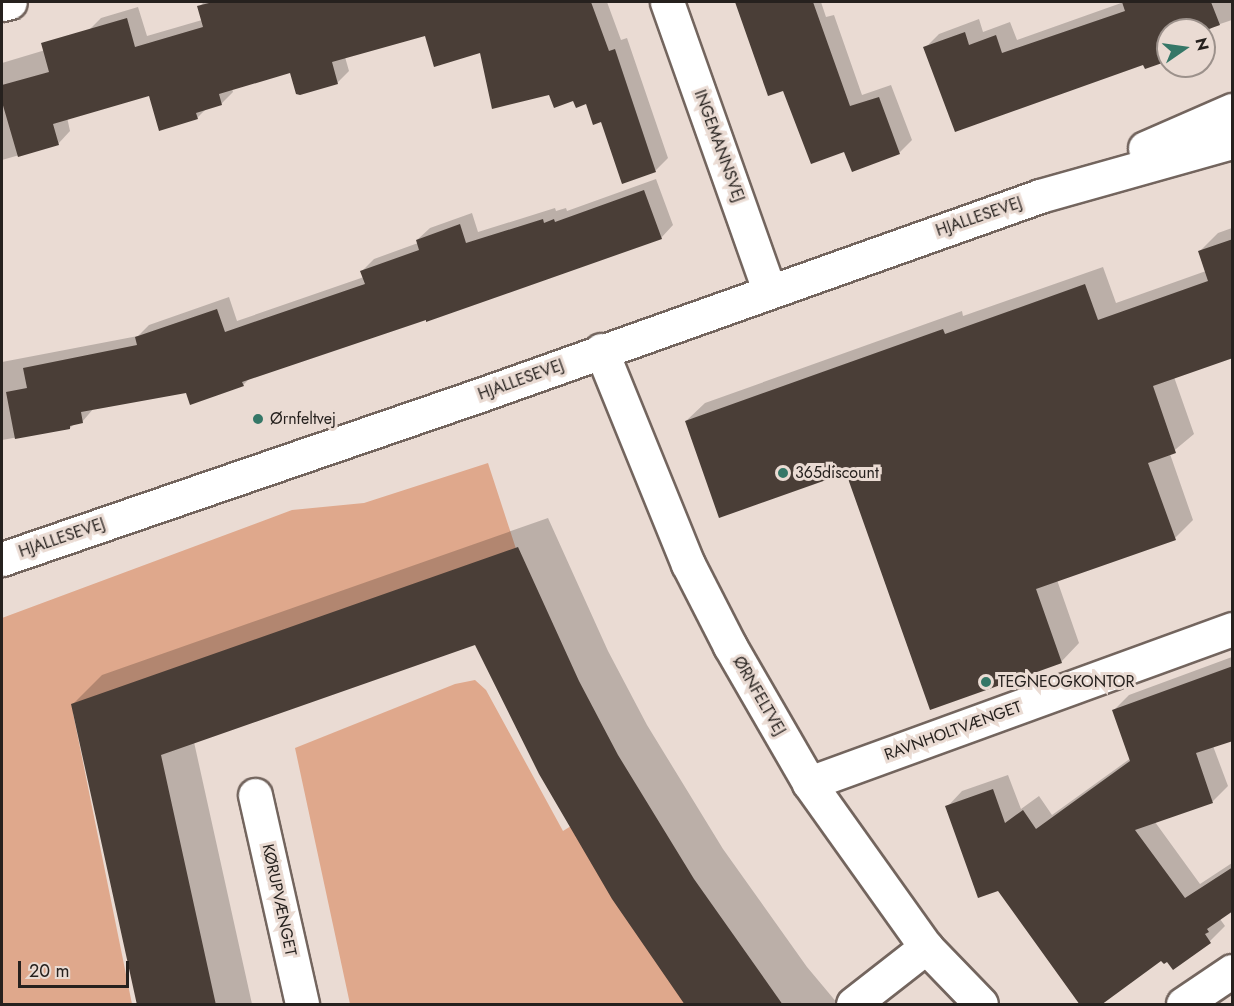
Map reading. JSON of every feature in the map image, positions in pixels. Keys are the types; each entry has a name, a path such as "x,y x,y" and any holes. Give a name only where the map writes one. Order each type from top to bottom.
{"street":[{"path":"2,4 10,2"},
{"name":"INGEMANNSVEJ","path":"667,2 769,290"},
{"name":"HJALLESEVEJ","path":"1040,196 1233,110"},
{"name":"HJALLESEVEJ","path":"2,559 480,395 769,290 1040,196 1233,142"},
{"name":"ØRNFELTVEJ","path":"602,350 688,564 730,646 808,783 926,947 981,1005"},
{"name":"RAVNHOLTVÆNGET","path":"808,783 1233,629"},
{"name":"KØRUPVÆNGET","path":"255,795 302,1005"},
{"path":"854,1005 926,947"},
{"path":"1183,1005 1233,971"}],"shaded area":[{"path":"488,463 518,555 73,713 132,1004 2,1004 2,618 292,510 364,503"},
{"path":"475,680 486,690 563,831 571,826 693,1004 350,1004 295,748 455,684"}],"building":[{"path":"213,2 591,2 609,51 615,49 656,172 622,184 601,122 593,125 586,104 576,108 573,101 554,108 549,95 492,109 480,53 434,67 425,36 332,62 338,84 300,95 296,94 290,73 219,94 222,105 196,113 198,119 159,131 149,96 53,124 59,145 18,157 2,102 2,85 49,72 41,43 127,18 135,47 203,27 197,6"},
{"path":"735,2 813,2 850,106 879,97 900,154 852,172 844,152 811,164 783,91 768,96"},
{"path":"1122,2 1211,2 1220,25 1216,26 1216,18 1156,18 1156,65 1145,69 1143,65 955,132 923,47 965,32 969,45 996,35 1002,53 1125,11"},
{"path":"644,190 662,239 426,322 426,320 242,382 244,386 190,405 186,393 81,412 83,423 70,426 70,429 15,439 6,392 27,388 23,368 137,345 135,337 217,309 225,332 365,284 360,271 419,250 416,240 460,224 466,243 543,219 544,223 554,219 555,222"},
{"path":"1233,239 1233,358 1153,386 1176,453 1148,463 1176,540 1036,589 1062,663 930,710 846,473 719,518 685,421 943,329 945,334 1085,284 1098,320 1208,281 1198,251"},
{"path":"518,547 579,681 618,755 694,879 783,1005 685,1005 612,899 539,774 475,645 161,755 216,1005 137,1005 71,704"},
{"path":"1233,666 1233,741 1196,753 1213,803 1135,830 1185,898 1233,867 1233,911 1207,929 1209,932 1205,934 1211,943 1173,970 1167,962 1164,964 1161,961 1101,1005 1080,1005 998,891 978,898 945,806 993,789 1005,823 1023,810 1036,829 1130,761 1112,710"}],"place":[{"name":"Ørnfeltvej","path":"258,419"},
{"name":"365discount","path":"783,473"},
{"name":"TEGNEOGKONTOR","path":"986,682"}]}
